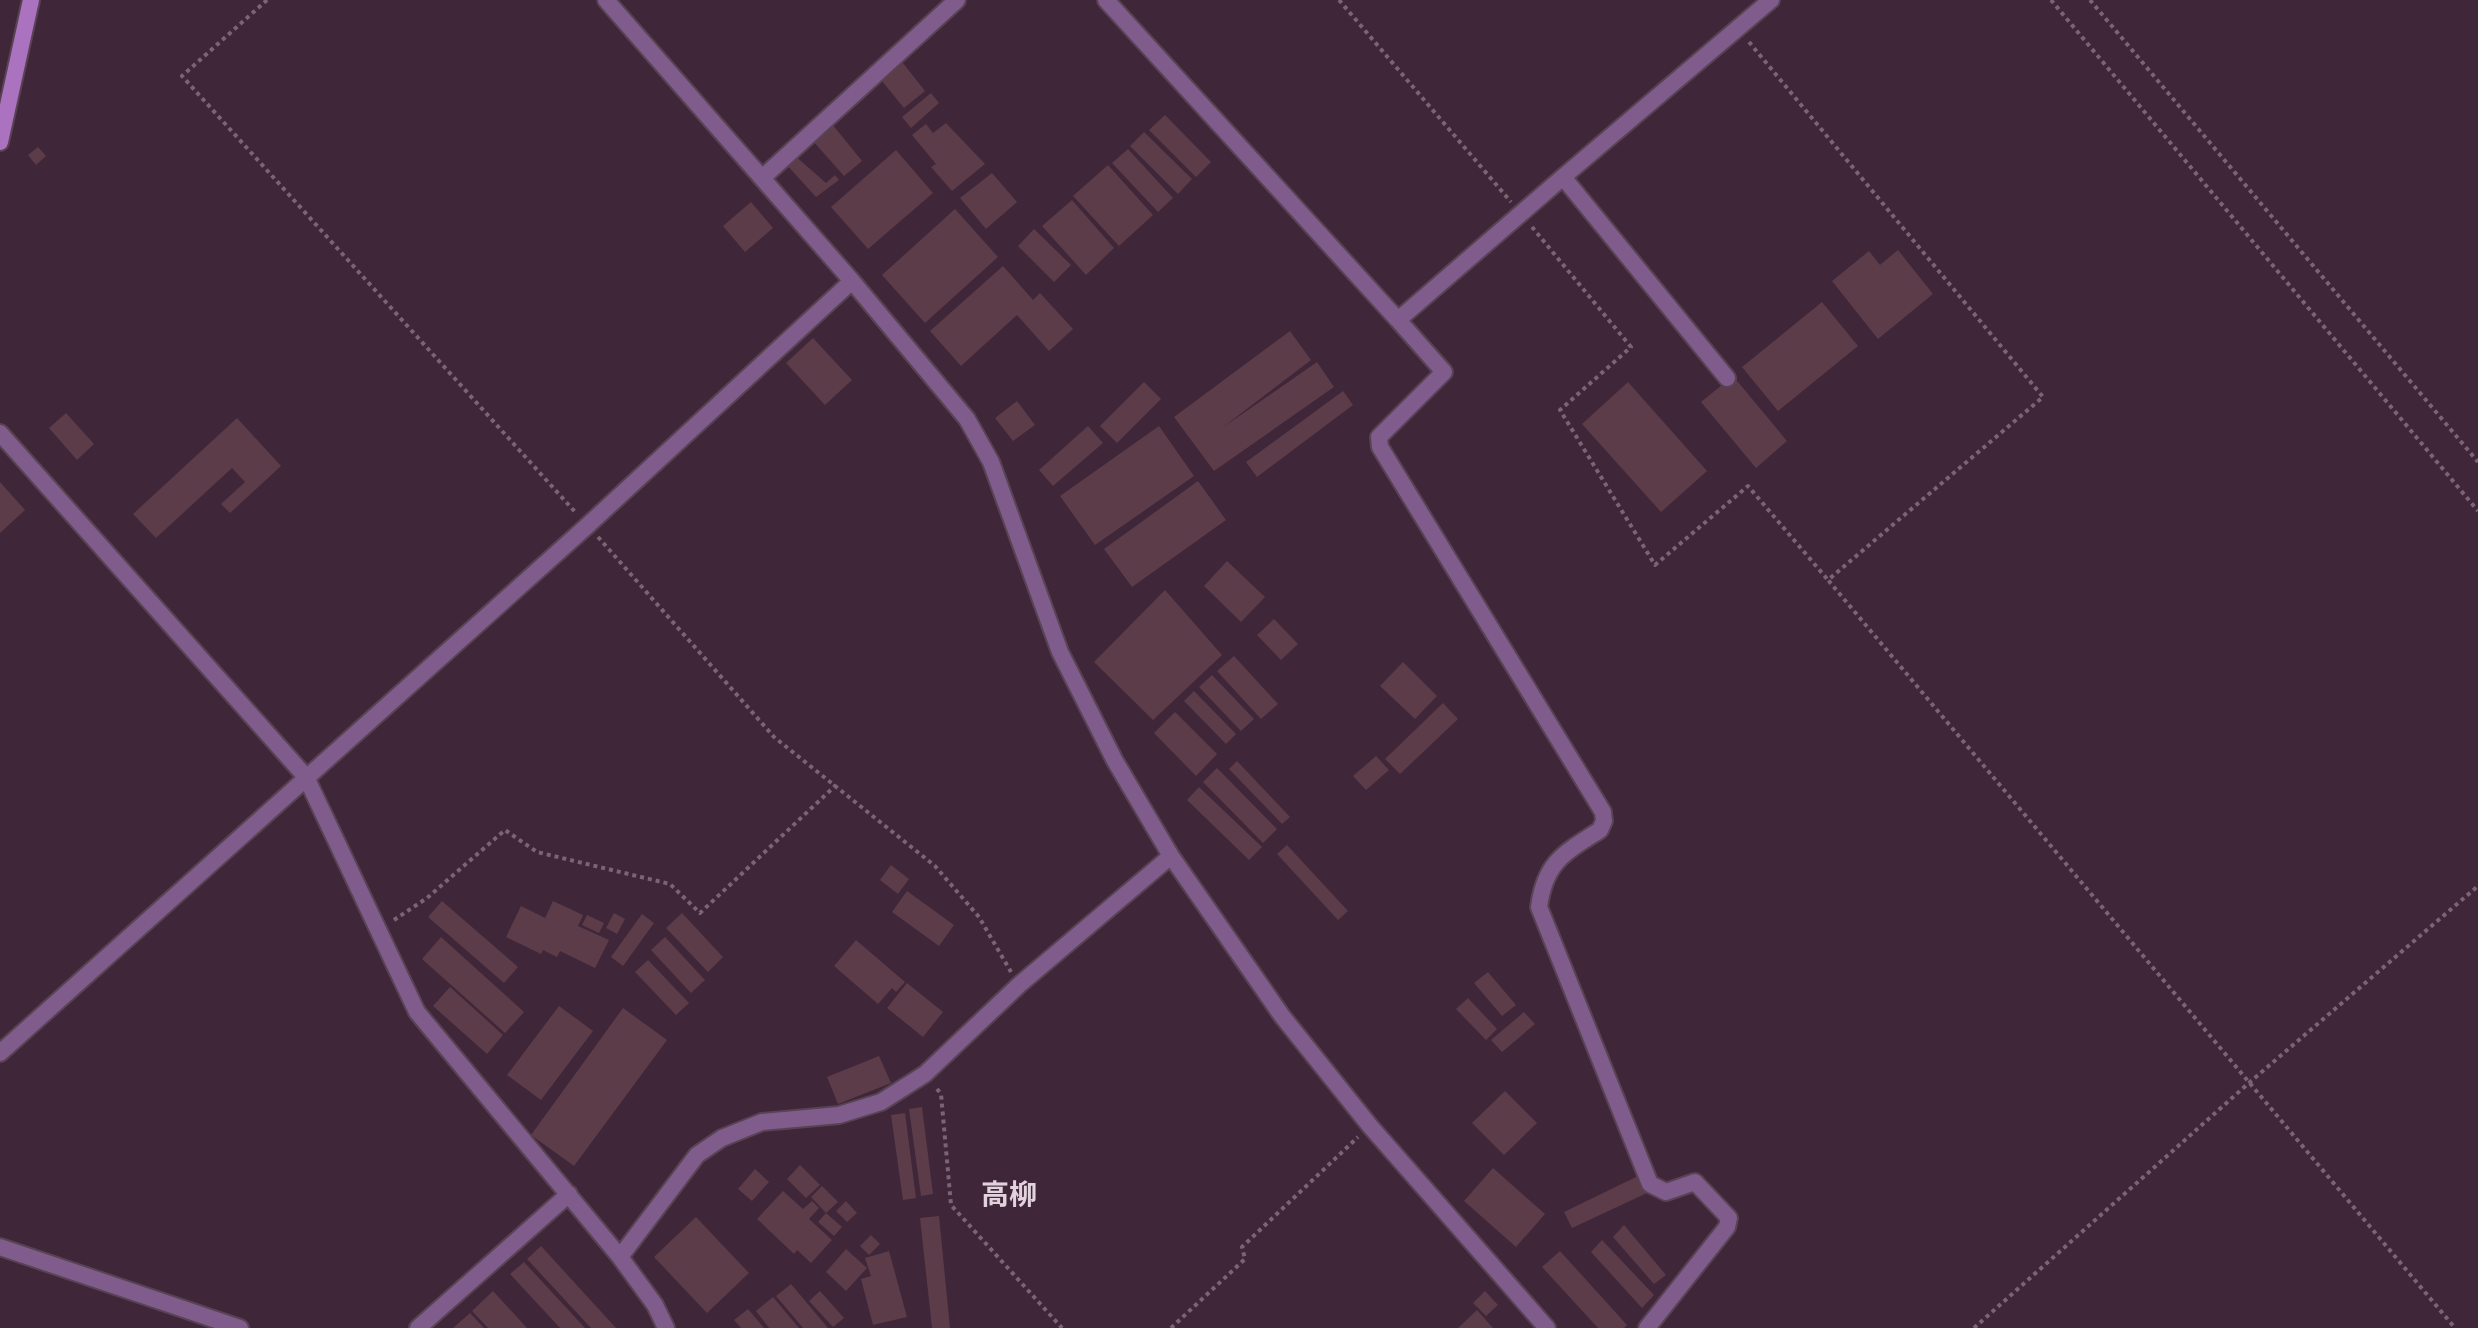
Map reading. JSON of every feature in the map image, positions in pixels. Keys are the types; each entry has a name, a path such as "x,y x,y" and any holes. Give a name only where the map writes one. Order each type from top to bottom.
{"street":[{"path":"0,142 31,0"},
{"path":"606,0 852,281 967,419 991,462 1060,652 1115,761 1171,856 1273,1005 1370,1126 1547,1328"},
{"path":"762,178 957,0"},
{"path":"1106,0 1444,372 1383,429 1379,437 1380,447 1603,812 1604,821 1600,830 1551,867 1542,886 1539,907 1650,1184 1666,1192 1695,1182 1729,1218 1727,1227 1647,1328"},
{"path":"1398,320 1771,0"},
{"path":"1563,177 1727,378"},
{"path":"0,1053 587,526 852,281"},
{"path":"0,433 306,777 417,1012 620,1257 655,1305 666,1328"},
{"path":"620,1257 697,1155 722,1138 762,1122 839,1115 881,1102 925,1074 1019,985 1171,856"},
{"path":"418,1328 569,1194"},
{"path":"0,1247 240,1328"}],"path":[{"path":"267,0 182,76 774,737 935,866 979,917 1019,985"},
{"path":"1339,0 1631,347 1560,410 1655,565 1748,486 2455,1328"},
{"path":"2051,0 2478,511"},
{"path":"2090,0 2478,462"},
{"path":"1738,28 2043,397 1828,580"},
{"path":"378,931 427,898 505,830 537,852 670,884 700,913 836,785"},
{"path":"1974,1328 2250,1082 2478,886"},
{"path":"925,1074 941,1094 951,1205 1062,1328"},
{"path":"1171,1328 1245,1259 1242,1247 1370,1126"}],"building":[{"path":"899,58 925,91 904,108 877,75"},
{"path":"931,93 939,103 911,128 902,117"},
{"path":"1165,115 1211,162 1196,177 1149,130"},
{"path":"946,123 985,164 952,191 931,167 936,164 912,135 926,124 933,133"},
{"path":"832,124 862,161 844,176 813,141"},
{"path":"1144,132 1192,179 1178,194 1130,146"},
{"path":"38,147 46,156 36,165 28,155"},
{"path":"1128,149 1173,198 1158,212 1112,163"},
{"path":"896,150 933,193 868,249 831,207"},
{"path":"793,154 826,183 835,175 839,180 816,197 784,162"},
{"path":"1108,165 1153,215 1119,246 1073,196"},
{"path":"992,173 1017,202 986,229 960,198"},
{"path":"1072,200 1114,248 1086,275 1042,226"},
{"path":"751,202 773,228 745,252 723,226"},
{"path":"955,209 998,257 925,323 882,275"},
{"path":"1034,229 1071,265 1054,282 1018,246"},
{"path":"1898,250 1933,294 1878,339 1832,281 1869,251 1880,265"},
{"path":"1003,266 1033,300 1040,293 1073,329 1049,351 1017,315 961,366 930,331"},
{"path":"1822,302 1858,346 1778,411 1742,367"},
{"path":"1290,331 1311,360 1222,428 1317,362 1334,387 1214,471 1174,417"},
{"path":"813,338 852,380 825,405 786,363"},
{"path":"1733,376 1787,441 1756,468 1701,402"},
{"path":"1144,382 1161,399 1117,443 1100,426"},
{"path":"1628,382 1707,471 1661,512 1582,424"},
{"path":"1343,391 1353,405 1257,477 1246,462"},
{"path":"1017,401 1035,425 1013,441 995,418"},
{"path":"66,413 94,444 77,460 49,428"},
{"path":"237,418 281,466 230,513 221,504 245,482 232,468 156,538 133,514"},
{"path":"1088,426 1103,443 1053,486 1039,470"},
{"path":"1159,426 1194,476 1095,545 1060,496"},
{"path":"1198,481 1226,520 1132,587 1104,549"},
{"path":"0,482 25,510 0,533"},
{"path":"1227,561 1265,597 1241,622 1204,586"},
{"path":"1165,590 1222,655 1153,720 1094,662"},
{"path":"1274,619 1298,644 1281,660 1257,635"},
{"path":"1234,656 1278,704 1261,719 1217,671"},
{"path":"1403,662 1437,696 1415,719 1380,686"},
{"path":"1212,675 1254,719 1241,731 1199,687"},
{"path":"1194,691 1236,734 1226,744 1184,701"},
{"path":"1443,703 1458,719 1400,774 1385,759"},
{"path":"1175,712 1217,754 1196,776 1154,733"},
{"path":"1376,756 1389,770 1366,790 1353,776"},
{"path":"1237,761 1290,817 1282,824 1229,769"},
{"path":"1217,768 1277,829 1263,843 1203,782"},
{"path":"1199,787 1262,847 1249,860 1187,800"},
{"path":"1287,845 1348,911 1338,920 1277,854"},
{"path":"891,865 909,879 898,894 880,880"},
{"path":"907,891 954,925 939,946 892,912"},
{"path":"442,901 518,967 504,983 428,917"},
{"path":"553,901 583,915 578,926 609,940 595,968 560,951 557,957 543,950 541,954 506,937 521,906 545,918"},
{"path":"614,913 625,919 617,934 606,928"},
{"path":"682,913 723,957 708,972 666,928"},
{"path":"642,914 654,923 623,966 611,957"},
{"path":"587,915 604,923 599,933 582,925"},
{"path":"441,937 524,1012 505,1033 422,959"},
{"path":"665,937 705,980 691,993 651,950"},
{"path":"856,940 905,982 896,992 892,988 878,1004 834,966"},
{"path":"648,960 689,1003 676,1015 635,972"},
{"path":"1488,972 1516,1005 1502,1016 1474,983"},
{"path":"907,983 943,1012 923,1037 887,1008"},
{"path":"450,987 503,1035 487,1054 433,1006"},
{"path":"1468,998 1497,1029 1486,1040 1456,1009"},
{"path":"559,1006 593,1031 541,1100 507,1075"},
{"path":"623,1008 667,1040 574,1166 531,1135"},
{"path":"1524,1012 1535,1024 1502,1052 1491,1040"},
{"path":"879,1056 891,1083 838,1104 827,1077"},
{"path":"1505,1091 1537,1123 1504,1155 1472,1123"},
{"path":"922,1107 933,1194 921,1196 909,1109"},
{"path":"905,1113 916,1198 903,1200 891,1115"},
{"path":"800,1165 820,1185 806,1198 787,1179"},
{"path":"1493,1168 1545,1214 1516,1247 1464,1201"},
{"path":"755,1169 769,1182 752,1201 738,1189"},
{"path":"1638,1176 1647,1193 1572,1228 1564,1212"},
{"path":"822,1186 838,1202 826,1213 811,1197"},
{"path":"783,1191 803,1209 812,1201 819,1208 809,1219 832,1240 811,1263 797,1250 794,1254 757,1219"},
{"path":"846,1201 857,1213 847,1222 836,1211"},
{"path":"826,1213 842,1227 834,1236 818,1222"},
{"path":"939,1216 950,1328 932,1328 920,1218"},
{"path":"696,1217 749,1273 707,1313 654,1257"},
{"path":"1624,1225 1666,1275 1654,1284 1613,1237"},
{"path":"871,1235 880,1244 869,1255 860,1246"},
{"path":"1602,1240 1654,1295 1642,1308 1591,1252"},
{"path":"541,1246 616,1328 591,1328 527,1259"},
{"path":"846,1249 867,1268 846,1291 826,1272"},
{"path":"889,1251 907,1317 873,1325 861,1279 871,1276 865,1258"},
{"path":"1560,1251 1627,1325 1624,1328 1598,1328 1542,1267"},
{"path":"524,1262 585,1328 560,1328 510,1274"},
{"path":"791,1284 828,1328 803,1328 776,1296"},
{"path":"493,1291 527,1328 488,1328 472,1311"},
{"path":"820,1291 844,1318 833,1327 809,1301"},
{"path":"1485,1291 1498,1305 1486,1316 1473,1303"},
{"path":"773,1297 799,1328 769,1328 756,1311"},
{"path":"748,1309 764,1328 741,1328 734,1320"},
{"path":"1477,1310 1493,1328 1458,1328"},
{"path":"470,1313 484,1328 453,1328"}],"district":[{"name":"高柳","path":"1009,1194"}]}
